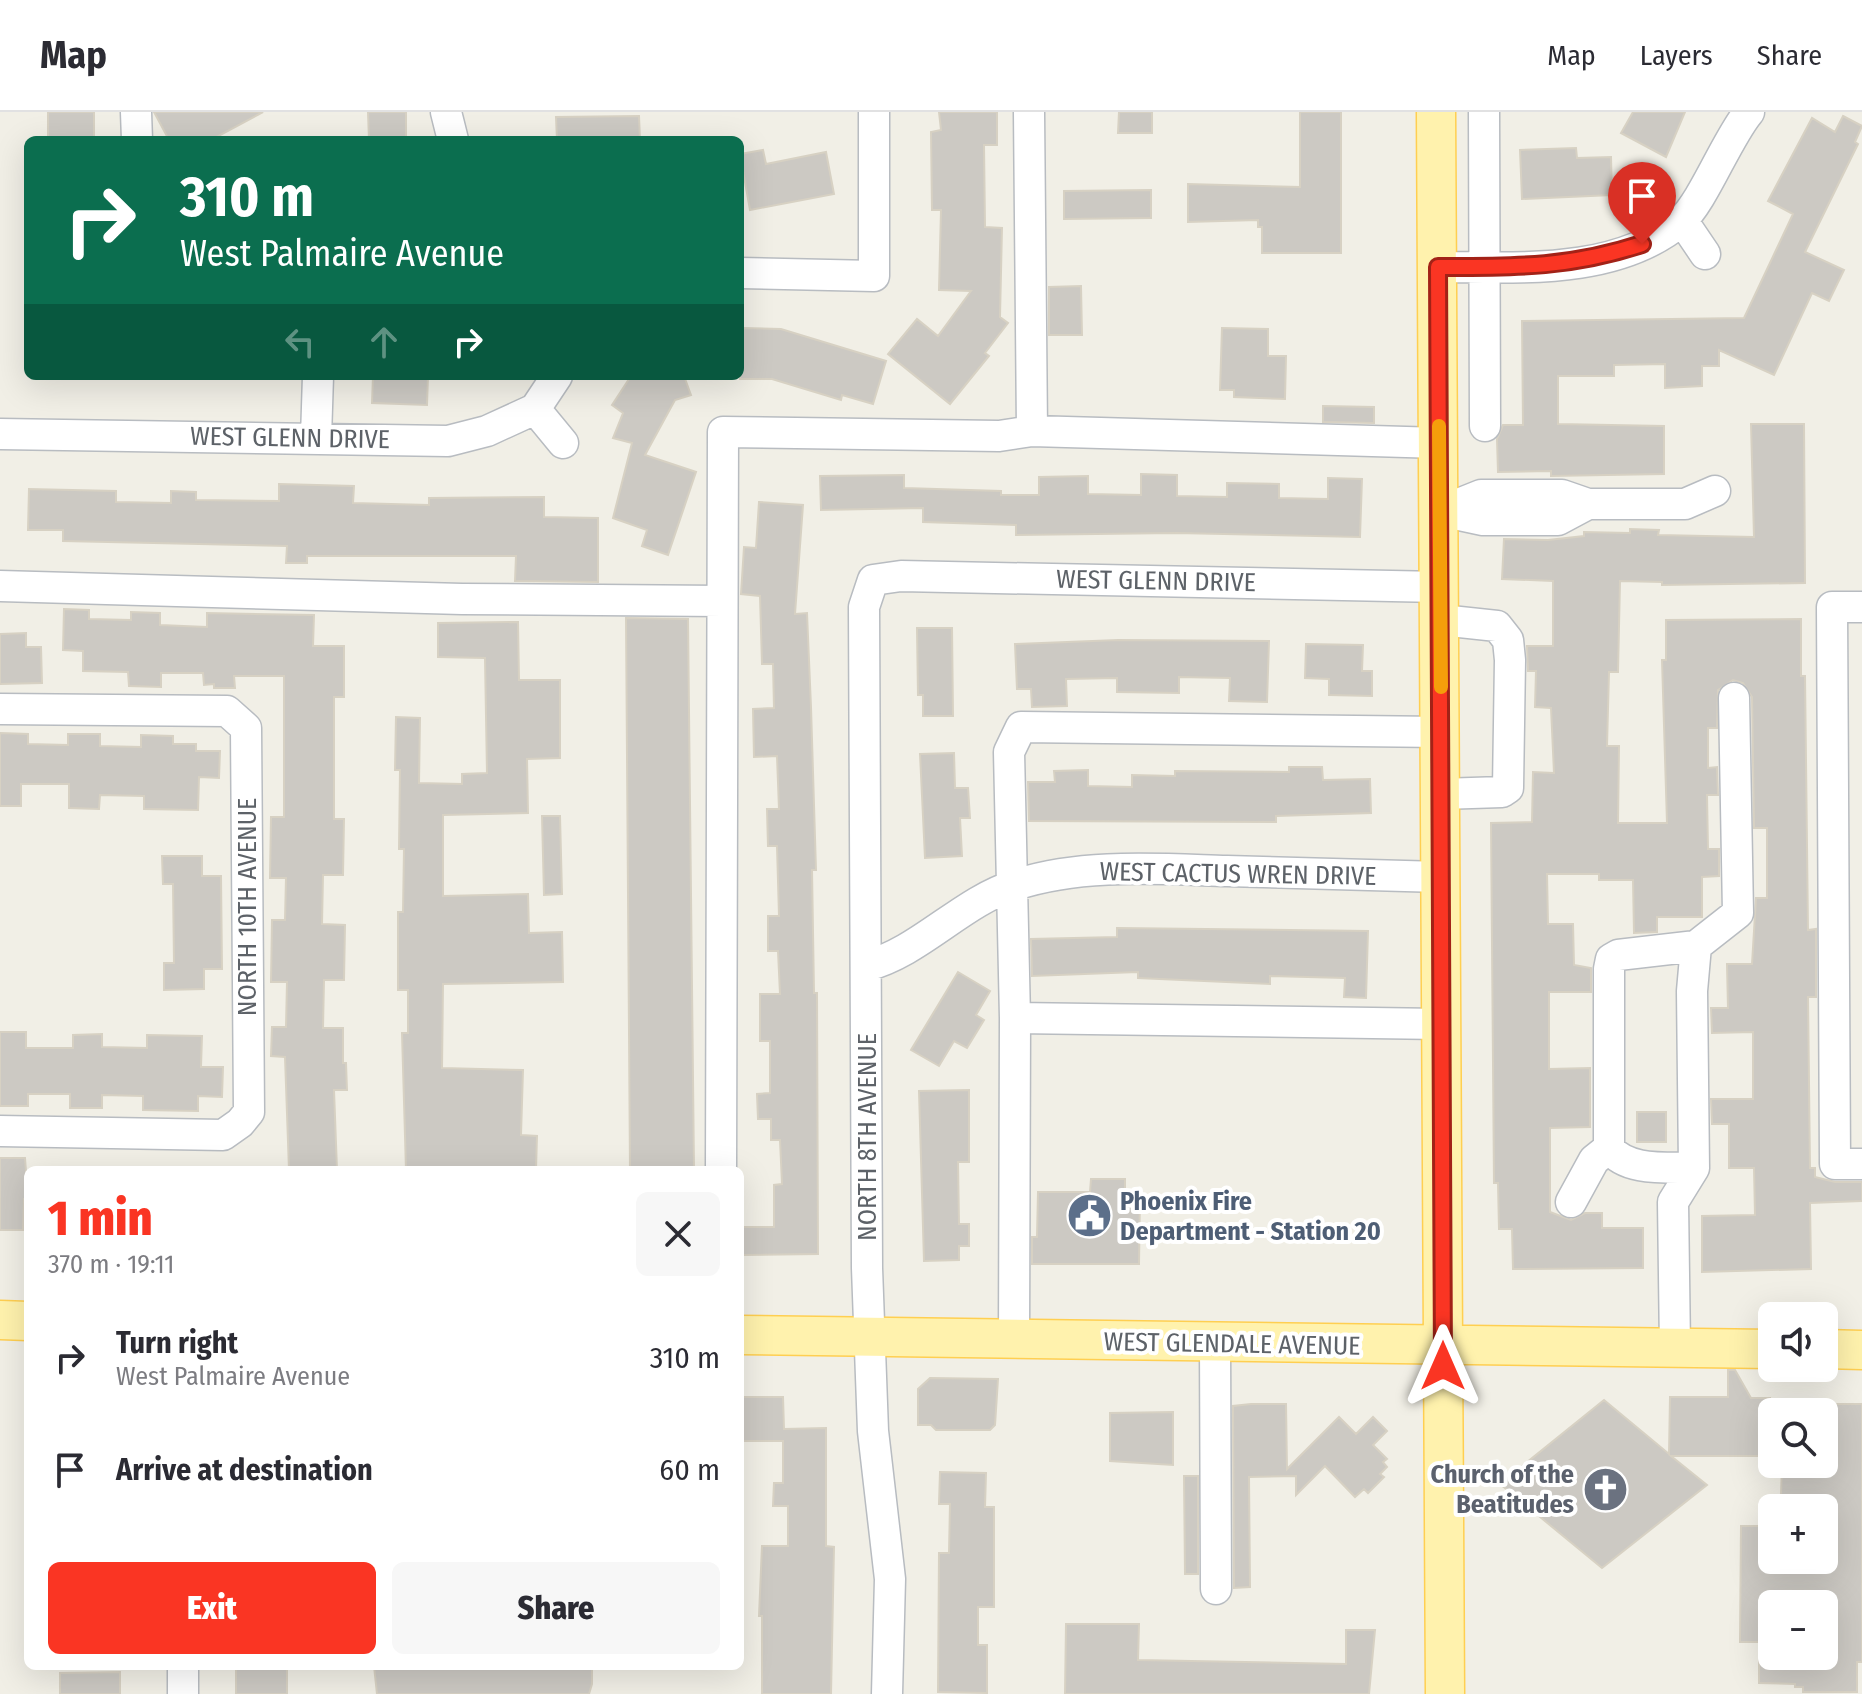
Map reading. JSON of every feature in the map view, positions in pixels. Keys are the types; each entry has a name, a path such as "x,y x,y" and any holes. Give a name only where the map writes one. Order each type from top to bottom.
{"main road":[{"path":"1436,112 1441,511 1445,1694"},
{"path":"0,1320 24,1321"},
{"name":"WEST GLENDALE AVENUE","path":"744,1335 1443,1347 1758,1349"},
{"path":"1838,1349 1862,1350"}],"street":[{"path":"136,112 137,136"},
{"path":"446,112 452,136"},
{"path":"744,273 874,276 874,112"},
{"path":"1029,112 1032,431"},
{"path":"1484,112 1485,426"},
{"path":"1438,267 1549,266 1593,260 1642,244 1682,220 1749,112"},
{"path":"1682,220 1705,254"},
{"path":"316,438 318,380"},
{"path":"554,380 535,409 563,443"},
{"name":"WEST GLENN DRIVE","path":"0,434 448,441 487,431 535,409"},
{"path":"721,1166 723,432 999,436 1032,431 1440,443"},
{"path":"1441,511 1481,495 1562,495 1588,504 1685,504 1715,491"},
{"name":"WEST GLENN DRIVE","path":"873,580 901,576 1440,604 1497,626 1508,640 1510,660 1508,788 1502,792 1441,794"},
{"name":"NORTH 8TH AVENUE","path":"873,580 864,607 869,1337 873,1431 890,1579 887,1694"},
{"path":"0,586 462,599 722,601"},
{"path":"1862,607 1832,607 1835,1164 1862,1164"},
{"path":"1694,1168 1630,1163 1616,1158 1609,1148 1611,959 1618,955 1696,946 1738,913 1734,698"},
{"name":"NORTH 10TH AVENUE","path":"0,709 227,711 246,728 249,1112 223,1135 0,1131"},
{"path":"1014,1341 1014,885 1009,752 1021,727 1442,732"},
{"name":"WEST CACTUS WREN DRIVE","path":"866,966 890,960 937,927 1014,885 1092,871 1441,877"},
{"path":"1675,1348 1673,1202 1694,1168 1692,991 1696,946"},
{"path":"1015,1018 1441,1024"},
{"path":"1571,1202 1594,1160 1609,1148"},
{"path":"1215,1343 1216,1589"},
{"path":"183,1670 183,1694"}],"building":[{"path":"48,112 94,112 94,136 48,136"},
{"path":"154,112 263,112 218,136 167,136"},
{"path":"368,112 406,112 406,136 369,136"},
{"path":"939,112 997,112 997,145 984,145 985,227 1002,228 1000,317 1008,323 985,353 989,356 950,404 888,354 917,319 938,336 971,291 939,290 941,210 932,210 931,132 941,130"},
{"path":"1119,112 1152,112 1152,133 1118,133"},
{"path":"1300,112 1341,112 1341,253 1262,253 1262,227 1258,227 1258,220 1188,222 1188,184 1300,187"},
{"path":"1633,112 1685,112 1666,157 1621,133"},
{"path":"639,116 640,136 557,136 556,117"},
{"path":"1843,116 1862,126 1855,142 1858,144 1805,252 1844,270 1829,301 1812,293 1774,375 1719,350 1719,366 1702,366 1702,386 1665,388 1665,364 1614,365 1614,376 1558,376 1558,424 1664,426 1664,474 1551,476 1551,471 1498,472 1497,439 1503,425 1523,425 1522,321 1744,318 1793,214 1768,201 1812,118 1835,132"},
{"path":"1576,148 1577,158 1611,157 1612,195 1522,199 1520,150"},
{"path":"763,150 766,164 826,152 834,194 750,210 744,176 744,153"},
{"path":"1151,190 1151,218 1064,219 1064,191"},
{"path":"1081,286 1082,335 1049,335 1049,287"},
{"path":"744,328 781,329 886,361 873,404 842,395 841,400 772,379 744,379"},
{"path":"1222,328 1268,329 1268,356 1286,356 1285,399 1234,397 1234,390 1220,390"},
{"path":"373,380 428,380 427,405 372,403"},
{"path":"628,380 685,380 691,395 675,400 645,455 696,472 668,555 642,546 647,530 613,518 632,443 613,438 623,413 612,405"},
{"path":"1323,406 1374,407 1374,423 1323,422"},
{"path":"1751,424 1804,424 1805,583 1662,585 1662,582 1620,581 1618,672 1609,672 1607,746 1619,746 1618,823 1667,823 1662,660 1666,660 1666,620 1801,619 1801,676 1805,676 1808,930 1816,929 1816,997 1808,997 1810,1168 1815,1168 1815,1177 1835,1182 1862,1182 1862,1201 1810,1203 1811,1269 1702,1272 1702,1216 1755,1215 1754,1168 1729,1168 1729,1124 1712,1124 1711,1099 1753,1099 1753,1032 1712,1033 1711,1008 1728,1008 1727,964 1752,964 1756,898 1767,898 1767,828 1754,828 1752,697 1743,683 1733,680 1718,690 1717,728 1708,728 1708,768 1717,767 1718,795 1707,795 1708,849 1719,849 1719,876 1702,877 1702,917 1657,917 1657,932 1634,933 1633,880 1599,880 1599,874 1547,874 1548,924 1573,924 1574,965 1591,968 1591,992 1549,992 1549,1069 1590,1068 1590,1127 1550,1128 1550,1212 1571,1220 1585,1213 1602,1213 1602,1228 1643,1228 1643,1268 1513,1269 1512,1229 1499,1229 1498,1183 1494,1183 1491,823 1532,822 1533,772 1554,773 1551,708 1535,707 1536,671 1528,671 1527,646 1553,646 1553,581 1502,579 1504,539 1548,540 1584,536 1584,532 1630,533 1630,529 1659,530 1658,535 1754,537"},
{"path":"1141,474 1177,475 1177,496 1227,497 1227,483 1279,484 1279,498 1328,499 1328,478 1362,479 1360,537 1176,533 1016,535 1016,525 923,522 923,508 821,510 820,476 904,475 904,488 1039,495 1039,477 1088,476 1088,494 1141,495"},
{"path":"279,484 354,486 353,503 429,505 429,498 544,497 544,517 598,518 598,582 515,581 516,556 307,556 307,563 286,563 287,546 63,541 63,530 28,530 29,489 116,491 116,502 171,503 171,491 196,492 196,500 279,501"},
{"path":"759,502 803,505 795,614 807,613 811,707 816,870 812,870 814,993 817,993 818,1254 744,1255 744,1227 774,1227 774,1185 782,1184 780,1140 771,1140 771,1119 758,1119 757,1094 770,1093 770,1041 760,1041 760,994 780,994 778,951 768,951 768,916 779,916 777,846 768,846 767,809 779,809 777,756 754,757 753,709 774,708 773,664 762,664 760,596 741,594 744,547 756,548"},
{"path":"64,609 89,610 89,619 131,620 131,612 160,613 160,625 207,627 207,613 314,615 313,646 344,646 344,697 334,697 334,819 344,819 343,875 323,875 322,924 345,925 344,980 324,980 323,1028 343,1028 343,1063 346,1063 347,1090 334,1090 337,1166 289,1166 285,1057 271,1056 272,1027 286,1027 287,982 271,982 272,920 285,920 286,878 270,878 271,817 284,817 284,676 234,676 235,688 214,688 214,684 204,685 203,673 161,673 161,687 129,686 128,672 83,671 83,651 63,650"},
{"path":"626,618 688,619 694,1166 630,1166"},
{"path":"518,622 519,680 560,680 560,758 527,759 528,813 443,815 443,896 528,894 529,933 562,932 563,982 443,984 442,1068 523,1070 521,1135 537,1136 536,1166 406,1166 402,1033 408,1033 408,990 398,990 398,912 403,912 404,849 399,849 400,770 395,770 396,717 420,718 419,783 462,784 462,774 487,773 485,658 438,657 438,623"},
{"path":"917,628 952,628 953,716 923,716 923,695 918,695"},
{"path":"26,633 26,647 41,647 42,683 0,684 0,634"},
{"path":"1118,640 1269,641 1267,702 1229,701 1230,678 1179,677 1179,693 1117,692 1117,678 1066,679 1067,706 1032,707 1031,689 1017,689 1015,644"},
{"path":"1306,644 1363,645 1362,671 1372,671 1372,696 1329,695 1329,679 1305,678"},
{"path":"0,733 28,734 28,744 68,745 68,734 100,734 100,746 141,747 141,735 173,736 173,744 196,744 196,751 220,751 219,778 199,777 198,810 144,809 144,796 100,795 99,809 69,808 69,784 21,784 21,806 0,806"},
{"path":"954,753 955,788 968,788 970,818 960,818 962,856 925,858 920,754"},
{"path":"1289,767 1322,767 1323,780 1370,779 1371,813 1276,816 1276,822 1029,821 1028,782 1055,782 1054,771 1088,770 1088,786 1132,787 1132,775 1175,776 1175,771 1289,772"},
{"path":"542,816 560,816 562,894 544,895"},
{"path":"162,856 202,856 202,876 221,876 222,969 204,969 204,989 164,990 164,963 174,963 173,884 163,884"},
{"path":"1117,928 1368,931 1366,998 1344,997 1345,978 1270,976 1270,984 1138,978 1138,972 1032,976 1031,939 1117,937"},
{"path":"958,972 990,991 976,1015 984,1020 967,1048 954,1041 939,1066 911,1050"},
{"path":"0,1032 26,1032 26,1048 73,1048 73,1035 102,1034 102,1047 147,1048 147,1035 202,1036 201,1067 223,1067 222,1097 198,1096 198,1111 143,1110 143,1096 102,1095 102,1108 70,1108 70,1094 28,1094 28,1106 0,1106"},
{"path":"969,1090 969,1162 958,1162 959,1224 969,1224 969,1246 959,1246 959,1260 924,1261 919,1091"},
{"path":"1637,1112 1666,1112 1666,1142 1637,1142"},
{"path":"0,1158 25,1158 23,1230 0,1230"},
{"name":"Phoenix Fire Department - Station 20","path":"1091,1179 1125,1179 1125,1194 1140,1194 1139,1264 1032,1264 1032,1237 1037,1237 1038,1192 1090,1192"},
{"path":"1728,1370 1735,1370 1751,1398 1758,1398 1758,1456 1671,1456 1707,1485 1602,1568 1500,1484 1604,1400 1669,1454 1670,1397 1728,1397"},
{"path":"930,1378 998,1379 995,1425 990,1430 936,1430 931,1425 918,1425 918,1389"},
{"path":"744,1397 783,1397 784,1429 826,1428 826,1546 834,1547 831,1694 762,1694 762,1616 759,1616 762,1546 788,1546 788,1506 773,1506 774,1483 783,1483 783,1441 744,1441"},
{"path":"1286,1404 1287,1469 1339,1417 1356,1434 1373,1417 1387,1431 1373,1445 1387,1459 1383,1462 1387,1467 1380,1474 1384,1477 1368,1493 1364,1489 1355,1497 1325,1466 1296,1495 1296,1476 1249,1477 1250,1587 1234,1588 1233,1406"},
{"path":"1838,1404 1862,1404 1862,1662 1857,1662 1857,1692 1803,1692 1803,1687 1795,1687 1795,1684 1759,1683 1759,1670 1838,1670 1838,1590 1758,1590 1758,1642 1740,1642 1741,1526 1758,1526 1758,1574 1838,1574 1838,1494 1781,1494 1782,1478 1838,1478"},
{"path":"1173,1412 1173,1465 1110,1461 1110,1413"},
{"path":"940,1472 986,1473 985,1507 994,1507 994,1607 978,1607 978,1645 987,1645 987,1693 938,1692 939,1553 949,1553 950,1504 939,1504"},
{"path":"1184,1476 1198,1476 1198,1574 1185,1574"},
{"path":"1066,1624 1139,1624 1138,1660 1346,1664 1346,1630 1375,1630 1369,1694 1065,1694"},
{"path":"236,1670 287,1670 287,1694 236,1694"},
{"path":"374,1670 592,1670 589,1694 377,1694"},
{"path":"120,1672 120,1694 60,1694 60,1673"}],"slow traffic":[{"path":"1439,426 1441,687"}],"place":[{"name":"Phoenix Fire Department - Station 20","path":"1089,1216"},
{"name":"Church of the Beatitudes","path":"1605,1489"}],"route":[{"path":"1443,1366 1438,267 1549,266 1593,260 1642,244"}]}
